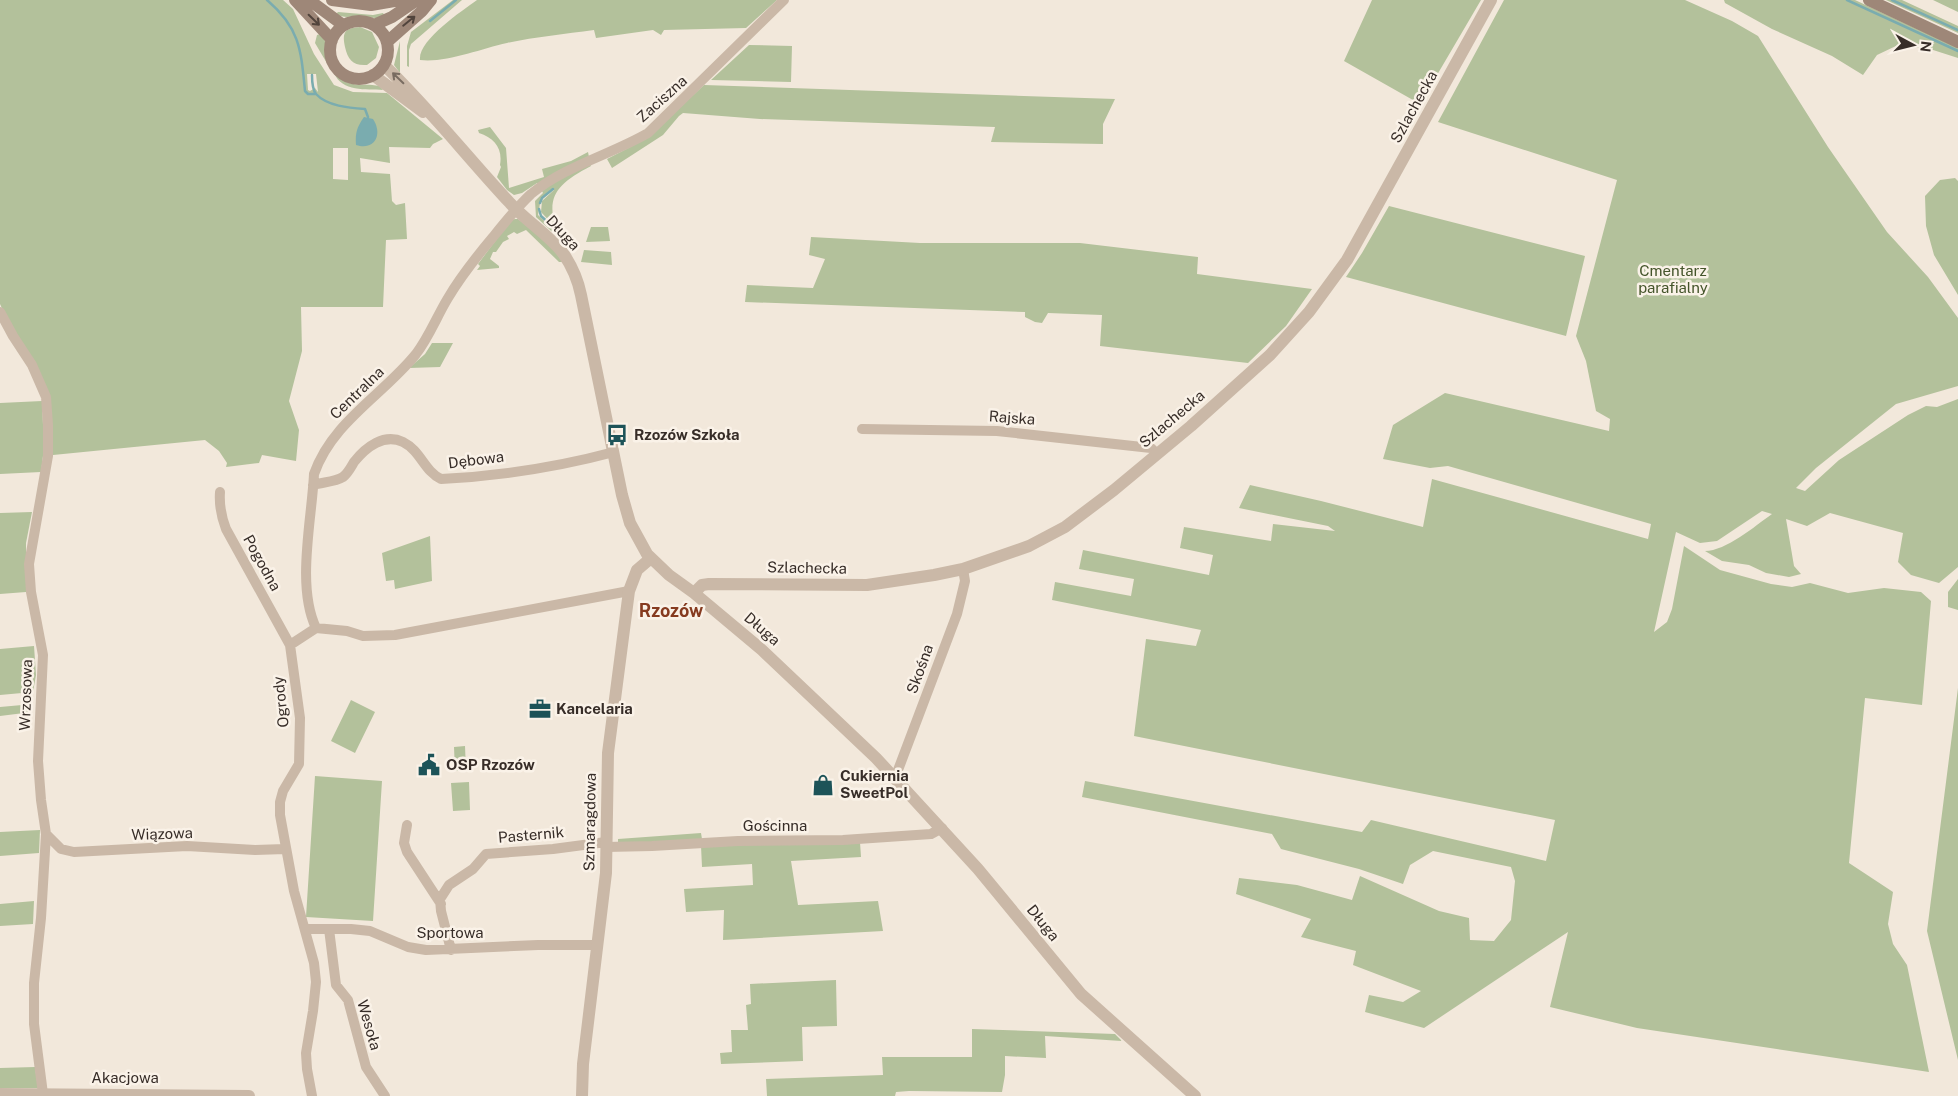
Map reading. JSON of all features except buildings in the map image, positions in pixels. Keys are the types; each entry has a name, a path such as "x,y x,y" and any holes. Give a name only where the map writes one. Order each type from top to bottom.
{"main road":[{"path":"295,0 332,40"},
{"path":"309,0 343,25"},
{"path":"332,0 372,5 400,0"},
{"path":"374,25 392,17 417,0"},
{"path":"387,42 422,11 431,0"},
{"path":"1870,0 1958,42"},
{"path":"358,21 374,25 380,30 387,42 387,57 384,64 373,75 364,78 347,76 340,71 331,56 332,40 343,25 358,21"}],"street":[{"name":"Zaciszna","path":"516,209 532,194 561,174 648,133 784,0"},
{"name":"Szlachecka","path":"694,593 702,585 709,584 867,585 963,569 1029,546 1065,527 1114,490 1191,426 1270,355 1309,312 1347,260 1491,0"},
{"name":"Długa","path":"384,64 414,94 516,209 557,246 568,260 578,282 630,523 637,538 651,558 669,575 694,593 762,650 895,778 978,868 1081,994 1195,1096"},
{"name":"Długa","path":"373,75 405,100 434,118"},
{"name":"Centralna","path":"316,628 311,619 306,587 314,474 319,458 344,423 393,378 416,353 434,326 448,298 466,272 516,209"},
{"name":"Wrzosowa","path":"0,312 32,365 46,397 48,425 48,456 29,564 31,592 42,654 38,761 46,834 41,918 34,983 34,1024 43,1094"},
{"name":"Rajska","path":"862,428 1018,432 1151,448 1157,454"},
{"name":"Dębowa","path":"313,485 345,476 361,454 370,447 387,439 395,439 411,447 429,471 441,479 547,467 614,452"},
{"name":"Pogodna","path":"220,492 219,504 226,529 290,645"},
{"name":"Szmaragdowa","path":"582,1096 583,1064 604,895 608,753 629,591 637,570 651,558"},
{"name":"Skośna","path":"895,778 957,614 965,581 963,569"},
{"path":"290,645 316,628 363,636 395,635 629,591"},
{"name":"Ogrody","path":"290,645 300,718 299,764 283,791 280,802 280,815 294,891 314,963 316,982 306,1053 312,1096"},
{"path":"407,825 404,843 407,852 441,904 451,950"},
{"name":"Gościnna","path":"606,844 652,846 738,841 843,840 931,834 942,828"},
{"name":"Wiązowa","path":"46,834 61,849 74,852 187,846 286,850"},
{"name":"Pasternik","path":"441,904 440,899 446,888 473,869 486,854 606,844"},
{"name":"Sportowa","path":"305,929 370,931 408,947 426,950 538,945 597,945"},
{"name":"Wesoła","path":"329,929 336,985 348,1000 366,1067 385,1096"},
{"name":"Akacjowa","path":"0,1094 249,1096"}],"green space":[{"path":"0,0 283,0 293,9 314,54 334,85 353,92 387,93 443,139 433,144 430,148 389,147 390,163 360,158 361,172 390,174 392,201 396,205 405,203 407,239 386,240 383,307 301,307 302,351 289,401 299,430 296,461 262,455 259,463 226,467 227,463 219,451 205,440 53,455 51,416 0,304","holes":["307,74 316,74 318,92 315,88 310,91 308,90","333,148 348,148 348,180 333,179"]},
{"path":"453,0 462,0 411,44 409,67 407,66 407,46 411,32"},
{"path":"477,0 777,0 746,28 664,30 661,35 653,30 596,38 594,30 539,37 441,59 420,60 421,52 433,35"},
{"path":"1372,0 1481,0 1420,104 1344,61"},
{"name":"Cmentarz parafialny","path":"1504,0 1685,0 1732,21 1758,36 1828,147 1887,232 1928,277 1958,318 1958,386 1896,404 1816,468 1796,488 1805,491 1839,460 1908,415 1926,406 1937,407 1958,399 1958,567 1939,583 1911,575 1898,562 1903,533 1830,513 1807,526 1786,519 1794,566 1801,574 1789,577 1766,573 1749,565 1722,561 1705,551 1722,547 1749,531 1772,514 1762,511 1717,541 1700,543 1676,532 1654,632 1667,622 1672,609 1684,546 1720,570 1771,584 1792,587 1810,583 1848,593 1884,588 1921,592 1931,601 1922,705 1865,698 1849,863 1893,892 1888,924 1893,944 1907,965 1929,1072 1637,1028 1550,1007 1568,932 1424,1028 1365,1012 1369,995 1403,1002 1421,991 1353,965 1356,951 1301,937 1311,919 1236,894 1239,878 1297,885 1352,900 1360,876 1439,911 1469,918 1470,940 1494,941 1511,920 1515,881 1511,867 1433,851 1410,865 1403,884 1359,869 1281,849 1272,834 1082,797 1085,781 1362,832 1371,820 1546,861 1555,820 1134,736 1146,639 1196,646 1201,630 1052,600 1055,582 1131,596 1134,579 1079,569 1083,550 1209,575 1213,555 1180,548 1184,527 1271,541 1273,524 1335,531 1328,526 1239,508 1250,485 1423,527 1432,479 1648,539 1651,524 1448,466 1430,468 1383,459 1393,425 1445,393 1609,431 1610,419 1596,411 1586,361 1576,336 1617,180 1438,122"},
{"path":"1724,0 1855,0 1958,48 1958,58 1930,49 1898,45 1877,55 1863,75 1832,56 1772,29 1725,3"},
{"path":"1886,0 1902,0 1958,26 1958,33"},
{"path":"1933,0 1958,0 1958,12"},
{"path":"338,12 373,15 383,13 385,16 376,18 345,17 336,14"},
{"path":"360,27 372,32 379,47 376,58 367,65 352,61 345,47 345,32"},
{"path":"320,34 325,41 328,65 315,43 317,35"},
{"path":"400,41 400,73 394,65"},
{"path":"749,45 792,46 791,82 711,80"},
{"path":"334,73 351,84 380,86 383,90 355,88 343,84"},
{"path":"704,85 1115,99 1103,124 1103,144 991,142 995,127 760,119 683,113 663,135 612,168 607,159 646,139"},
{"path":"490,127 506,148 509,188 544,177 542,169 571,161 588,152 589,157 539,185 537,183 522,193 514,195 507,190 497,177 501,167 499,149 493,141 479,133 478,130"},
{"path":"590,164 591,166 569,180 556,194 553,203 553,213 560,239 536,217 535,201 543,193 542,191 556,181","holes":["553,188 554,190 542,201 541,212 555,227 556,229 554,230 538,215 541,198"]},
{"path":"1955,178 1958,181 1958,295 1934,255 1926,226 1925,196 1940,180"},
{"path":"1389,206 1585,256 1566,336 1346,277"},
{"path":"518,219 547,241 563,262 559,262 526,230 517,234 514,232 507,236 509,239 503,242 496,252 493,252 490,259 499,268 477,270 480,266 478,264 511,220"},
{"path":"591,227 608,227 610,241 586,242"},
{"path":"811,237 920,243 1080,243 1198,257 1197,274 1312,289 1286,326 1248,363 1100,346 1102,315 1048,313 1042,323 1025,317 1025,312 745,302 747,285 813,288 825,259 809,255"},
{"path":"584,250 611,252 612,265 581,262"},
{"path":"432,343 453,343 440,367 409,368 425,354"},
{"path":"42,401 44,448 41,472 0,474 0,403"},
{"path":"32,512 26,543 26,592 0,594 0,513"},
{"path":"430,536 432,581 395,589 394,580 386,581 382,553"},
{"path":"1958,579 1958,610 1948,607 1948,592"},
{"path":"34,646 36,675 33,692 0,695 0,649"},
{"path":"1958,688 1958,1060 1927,931"},
{"path":"351,700 375,712 355,753 331,741"},
{"path":"33,704 32,712 0,716 0,707"},
{"path":"465,746 466,770 455,771 454,747"},
{"path":"315,776 382,781 373,921 306,917"},
{"path":"469,782 470,810 453,811 451,783"},
{"path":"40,830 39,853 0,856 0,832"},
{"path":"701,833 702,839 618,844 618,839"},
{"path":"860,842 861,857 791,861 798,905 878,901 883,931 723,940 724,910 686,912 684,889 753,885 752,864 702,867 701,846"},
{"path":"34,901 33,924 0,926 0,904"},
{"path":"836,980 837,1026 802,1027 803,1061 721,1064 720,1053 732,1052 731,1030 748,1030 746,1005 751,1004 750,984"},
{"path":"972,1029 1115,1034 1122,1041 1045,1036 1046,1058 1005,1056 1005,1075 1002,1092 909,1091 896,1092 895,1096 767,1096 766,1079 883,1075 882,1057 972,1057"},
{"path":"35,1067 38,1088 0,1088 0,1068"}],"water":[{"path":"364,117 373,119 377,130 375,140 368,146 356,145 358,127"}],"waterway":[{"path":"267,0 286,20 297,41 305,91 308,94 316,94"},
{"path":"430,21 456,0"},
{"path":"1847,0 1958,51"},
{"path":"1892,0 1958,30"},
{"path":"312,75 312,85 316,94 321,98 339,106 365,109 368,117"},
{"path":"540,203 542,198 553,189"},
{"path":"539,209 541,216 555,229"}],"place":[{"name":"Rzozów Szkoła","path":"617,435"},
{"name":"Kancelaria","path":"540,709"},
{"name":"OSP Rzozów","path":"429,765"},
{"name":"Cukiernia SweetPol","path":"823,785"}],"district":[{"name":"Rzozów","path":"671,611"}]}
